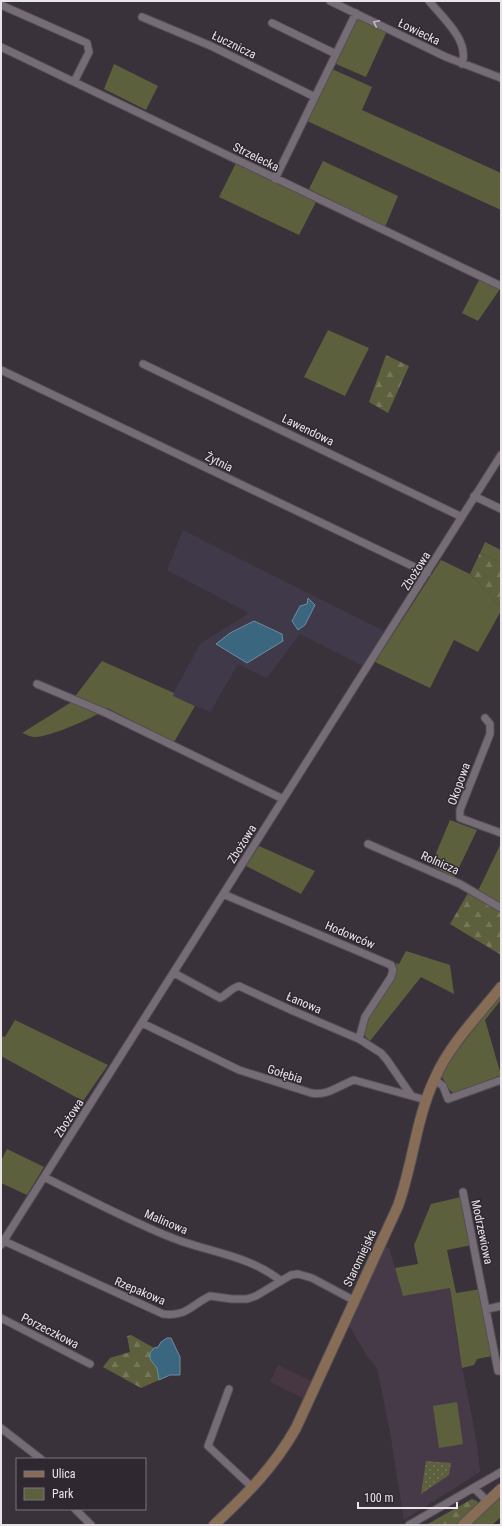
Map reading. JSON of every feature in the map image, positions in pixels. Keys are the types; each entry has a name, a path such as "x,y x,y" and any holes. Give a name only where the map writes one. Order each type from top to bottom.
{"street":[{"name":"Łowiecka","path":"330,1 462,64 501,78"},
{"path":"429,1 462,42 464,57 462,64"},
{"path":"1,5 87,44 89,52 74,82"},
{"path":"275,179 356,13"},
{"name":"Łucznicza","path":"142,17 211,46 315,97"},
{"path":"272,23 336,54"},
{"name":"Strzelecka","path":"1,47 501,286"},
{"name":"Lawendowa","path":"143,364 462,517"},
{"name":"Żytnia","path":"1,370 427,573"},
{"name":"Zbożowa","path":"2,1243 427,573 474,496 500,459"},
{"path":"474,496 501,509"},
{"path":"38,684 106,713 283,799"},
{"name":"Okopowa","path":"485,718 490,724 490,734 460,810 460,818 501,833"},
{"name":"Rolnicza","path":"368,844 460,884 501,908"},
{"name":"Hodowców","path":"223,894 391,965 393,970 391,977 365,1017 359,1038"},
{"name":"Łanowa","path":"174,973 220,998 232,988 239,986 291,1010 359,1038 387,1060 411,1095"},
{"name":"Staromiejska","path":"214,1525 252,1488 277,1460 296,1428 393,1218 406,1182 426,1100 434,1079 452,1049 501,987"},
{"name":"Gołębia","path":"142,1023 239,1070 311,1094 320,1095 328,1093 354,1080 426,1100"},
{"path":"434,1079 443,1086 448,1099 501,1080"},
{"name":"Malinowa","path":"44,1177 165,1235 248,1261 269,1272 281,1281"},
{"name":"Modrzewiowa","path":"463,1192 500,1371"},
{"name":"Rzepakowa","path":"2,1243 164,1314 172,1315 187,1312 210,1296 232,1299 247,1299 256,1296 291,1275 304,1275 355,1301"},
{"path":"487,1309 501,1306"},
{"name":"Porzeczkowa","path":"1,1318 90,1364"},
{"path":"229,1389 208,1446 252,1488"},
{"path":"1,1428 40,1458"},
{"path":"409,1525 501,1472"},
{"path":"474,1488 488,1502"},
{"path":"463,1525 501,1489"},
{"path":"76,1510 91,1525"}],"shaded area":[{"path":"183,530 384,631 363,666 300,634 267,678 238,664 210,712 172,696 200,644 249,613 167,570"},
{"path":"385,1247 389,1248 403,1296 450,1288 457,1340 477,1445 480,1472 404,1520 390,1432 377,1368 369,1359 348,1324"},
{"path":"278,1365 311,1381 303,1398 270,1382"}],"green space":[{"path":"357,18 387,31 366,77 336,64"},
{"path":"114,64 158,86 146,110 104,89"},
{"path":"332,69 372,87 362,110 501,173 501,210 307,121"},
{"path":"323,161 398,196 385,227 309,189"},
{"path":"236,163 316,202 299,235 219,197"},
{"path":"479,280 500,289 478,321 462,313"},
{"path":"328,330 369,348 345,396 304,377"},
{"path":"386,355 409,366 388,413 369,402"},
{"path":"485,542 501,550 501,563 480,553"},
{"path":"480,553 501,563 501,607 470,574"},
{"path":"441,560 470,574 501,607 501,611 478,652 454,640 430,688 375,662"},
{"path":"102,661 174,693 173,696 195,706 174,742 107,708 83,721 50,734 31,737 22,733 70,703"},
{"path":"450,820 477,830 454,878 431,865"},
{"path":"501,843 501,904 478,891"},
{"path":"259,846 315,871 301,894 246,866"},
{"path":"468,893 501,911 501,955 450,924"},
{"path":"406,951 450,965 454,994 421,977 370,1041 364,1035 367,1019 394,976 396,963 399,964"},
{"path":"501,994 501,1000 485,1020 501,1075 454,1094 448,1088 441,1075 452,1057"},
{"path":"15,1020 108,1065 83,1101 1,1056 1,1036 5,1037"},
{"path":"7,1149 44,1167 27,1195 1,1183 1,1161"},
{"path":"461,1197 472,1245 447,1250 456,1293 481,1289 492,1356 477,1359 474,1365 462,1368 450,1288 403,1296 395,1268 418,1264 414,1245 431,1204"},
{"path":"131,1335 154,1348 150,1359 158,1368 159,1380 141,1388 103,1367 110,1358 130,1352 127,1336"},
{"path":"457,1402 463,1444 439,1448 433,1406"},
{"path":"426,1461 451,1463 449,1475 421,1494"},
{"path":"501,1495 501,1517 492,1525 471,1525"},
{"path":"472,1499 478,1503 456,1525 426,1525"}],"water":[{"path":"308,598 315,605 305,625 298,630 292,621 300,606 307,604"},
{"path":"254,621 282,634 283,641 247,663 216,644 230,633"},
{"path":"167,1338 171,1338 180,1357 180,1375 170,1375 159,1380 157,1368 150,1359 150,1353"}]}
